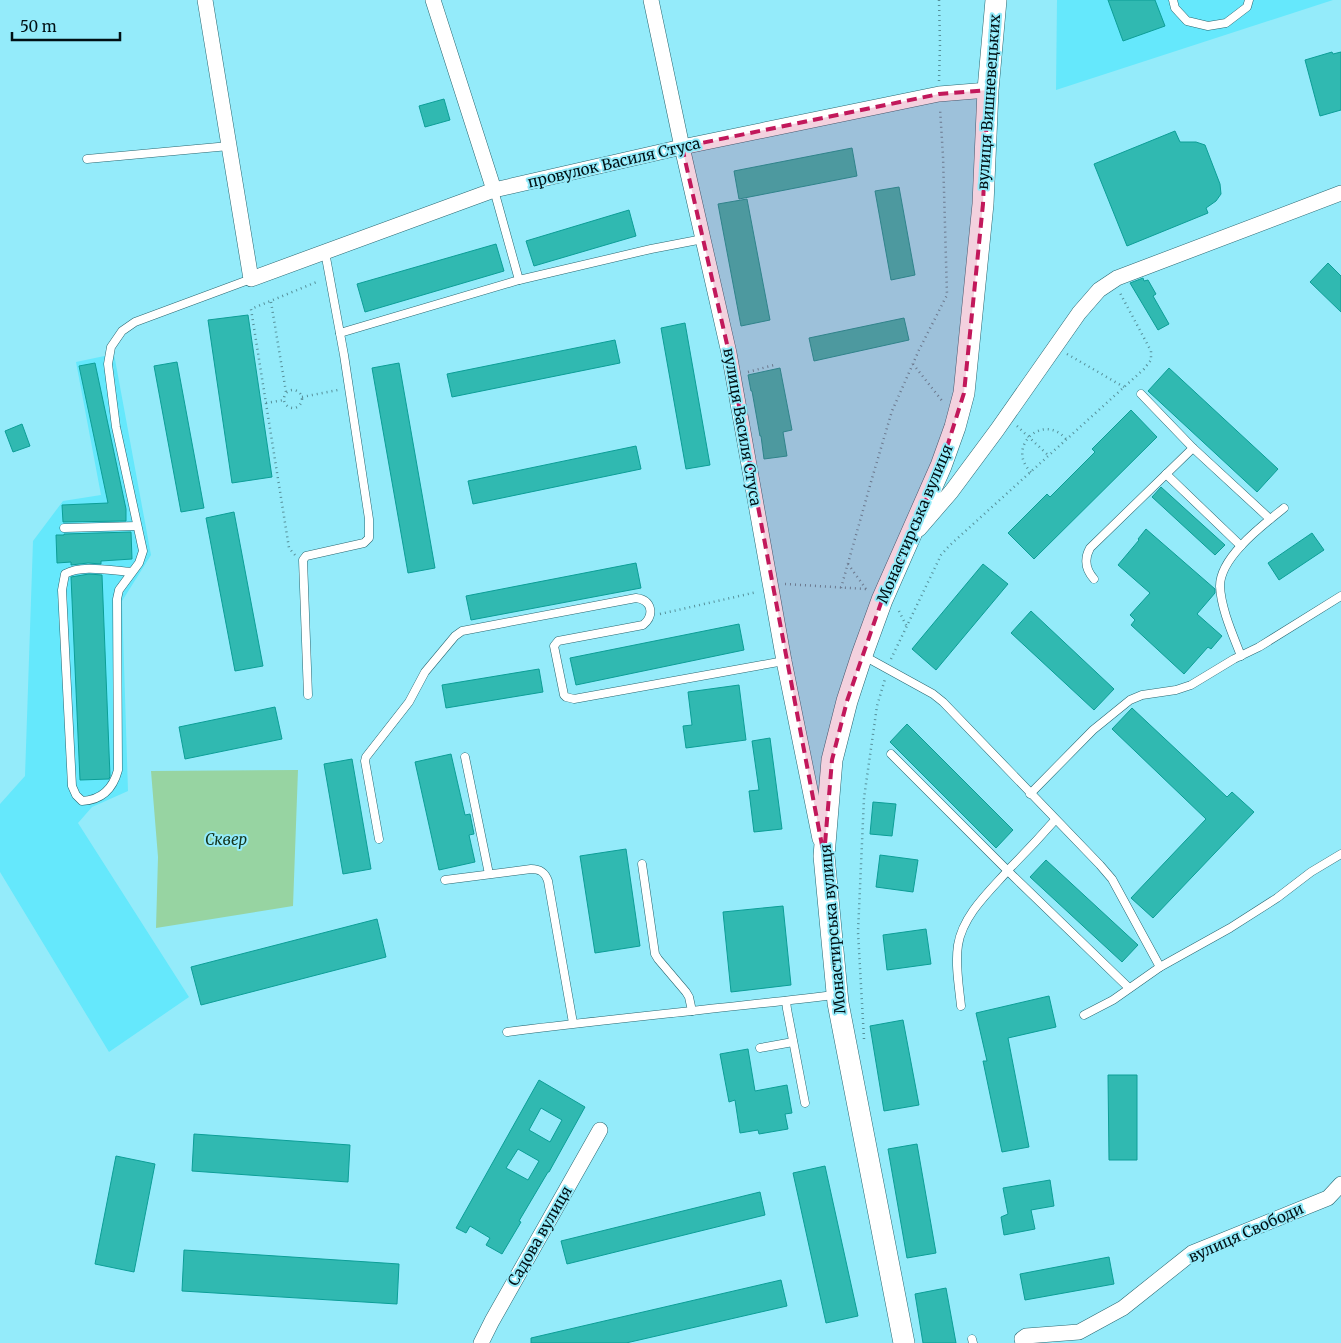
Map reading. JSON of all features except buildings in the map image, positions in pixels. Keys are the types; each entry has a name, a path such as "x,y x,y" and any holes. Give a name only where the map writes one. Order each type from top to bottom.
{"main road":[{"name":"вулиця Вишневецьких","path":"983,204 988,90 996,0"},
{"name":"Монастирська вулиця","path":"904,1343 837,995 824,856 832,760 847,701 882,600 941,466 956,427 964,393 983,204"}],"street":[{"path":"204,0 252,279"},
{"path":"433,0 494,190"},
{"name":"вулиця Василя Стуса","path":"651,0 729,353 784,661 824,856"},
{"name":"провулок Василя Стуса","path":"252,279 494,190 682,147 938,94 988,90"},
{"path":"906,543 951,492 1007,417 1079,313 1099,290 1113,281 1341,192"},
{"name":"Садова вулиця","path":"482,1343 492,1321 600,1130"},
{"name":"вулиця Свободи","path":"1023,1343 1022,1339 1026,1336 1079,1332 1098,1323 1123,1308 1192,1253 1328,1198 1341,1184"}],"lane":[{"path":"1172,0 1175,8 1187,21 1208,26 1226,23 1247,7 1249,0"},
{"path":"87,159 229,146"},
{"path":"494,190 519,280"},
{"path":"340,333 519,280 703,238"},
{"path":"308,695 303,560 306,556 364,542 369,538 369,519 349,388 325,252"},
{"path":"132,572 82,569 65,574 62,590 72,786 76,795 82,801 98,798 108,791 115,782 118,770 117,600 119,590 139,563 143,551 116,427 108,364 111,348 122,331 136,322 252,279"},
{"path":"1141,394 1193,448 1270,519"},
{"path":"1094,579 1086,568 1087,554 1090,548 1193,448"},
{"path":"1166,474 1241,546"},
{"path":"1241,656 1227,617 1220,586 1222,576 1226,565 1241,546 1284,508"},
{"path":"64,528 137,526"},
{"path":"1030,794 1093,730 1130,700 1142,695 1176,690 1191,685 1259,647 1341,596"},
{"path":"379,839 365,761 366,757 409,702 425,672 455,636 462,631 636,598 646,602 650,608 650,616 646,622 639,626 558,640 554,646 564,694 566,697 574,699 784,661"},
{"path":"862,655 933,694 943,702 1112,879 1160,966"},
{"path":"891,754 1129,988"},
{"path":"465,757 489,874"},
{"path":"961,1006 957,957 958,943 971,914 984,897 1055,820"},
{"path":"1084,1015 1112,1000 1160,966 1230,928 1277,898 1310,872 1341,854"},
{"path":"642,864 655,954 686,992 692,1011"},
{"path":"446,880 531,869 537,869 546,876 573,1023"},
{"path":"507,1032 573,1023 837,995"},
{"path":"786,1000 805,1103"},
{"path":"760,1048 793,1042"}],"path":[{"path":"842,588 892,411 946,295 943,156 938,94 939,0"},
{"path":"303,560 289,548 251,309 330,276"},
{"path":"866,1046 858,932 864,798 877,706 888,669 941,555 1144,369 1151,360 1151,351 1113,281"},
{"path":"271,302 286,392 284,400 287,406 296,408 301,403 302,396 298,391 292,389 286,392"},
{"path":"1055,348 1124,387"},
{"path":"913,364 944,405"},
{"path":"736,393 749,371 774,365"},
{"path":"302,396 349,388"},
{"path":"266,403 284,400"},
{"path":"1007,417 1048,456"},
{"path":"1030,472 1022,455 1024,445 1029,437 1040,430 1050,430 1060,434 1066,440"},
{"path":"650,616 770,586 866,589 848,564"},
{"path":"899,611 907,627"}],"highlighted area":[{"path":"988,90 983,204 964,393 941,466 882,600 847,701 832,760 824,856 729,353 682,147 939,94"}],"shaded area":[{"path":"1057,0 1333,0 1056,90"},
{"path":"114,354 151,555 122,601 128,791 92,807 78,823 189,997 109,1052 0,872 0,804 25,776 33,541 63,501 101,495 76,362"}],"green space":[{"name":"Сквер","path":"298,770 293,906 156,928 158,857 151,771"}]}
